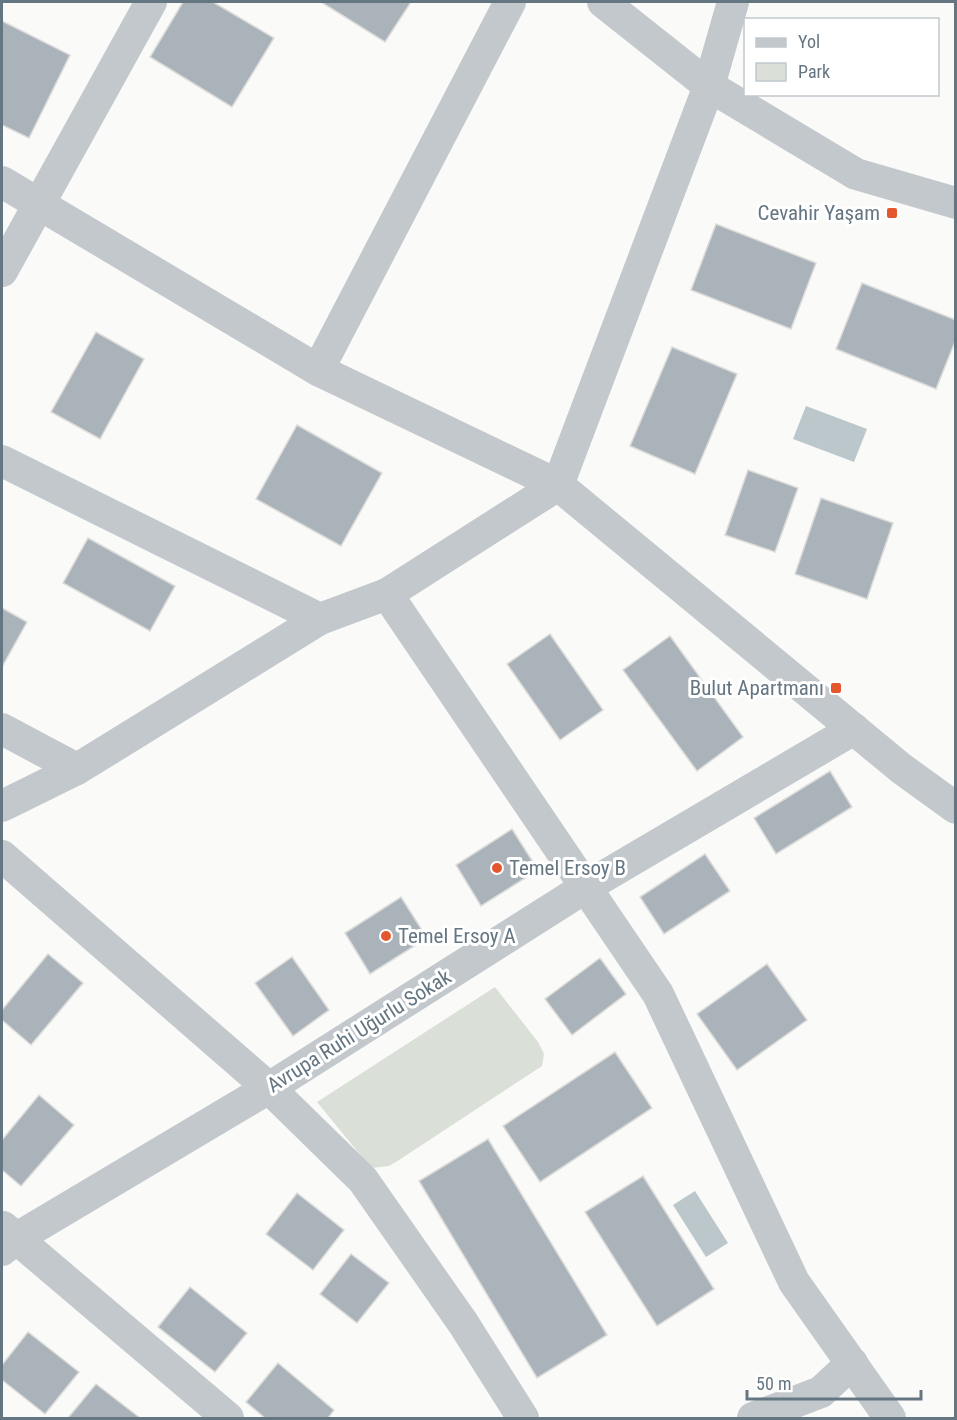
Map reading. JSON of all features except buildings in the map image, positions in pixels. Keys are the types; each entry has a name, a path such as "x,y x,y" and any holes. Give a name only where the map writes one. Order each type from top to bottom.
{"street":[{"path":"2,271 151,2"},
{"path":"318,370 510,2"},
{"path":"603,2 709,86 856,174 956,203"},
{"path":"2,806 77,769 320,619 387,594 558,485 709,86 732,2"},
{"path":"2,182 318,370 558,485 902,769 955,802"},
{"path":"2,461 320,619"},
{"path":"387,594 658,994 794,1282 890,1419"},
{"path":"2,729 77,769"},
{"name":"Avrupa Ruhi Uğurlu Sokak","path":"7,1238 269,1088 586,887 854,729"},
{"path":"2,856 269,1088 363,1180 463,1323 523,1419"},
{"path":"7,1238 228,1419"},
{"path":"753,1419 821,1392 852,1363"}],"green space":[{"path":"495,987 538,1042 544,1054 542,1066 389,1166 371,1168 317,1102"}],"shaded area":[{"path":"806,406 867,429 854,462 793,439"},
{"path":"695,1191 728,1243 706,1257 673,1205"}],"place":[{"name":"Cevahir Yaşam","path":"892,213"},
{"name":"Bulut Apartmanı","path":"836,688"},
{"name":"Temel Ersoy B","path":"497,868"},
{"name":"Temel Ersoy A","path":"386,936"}]}
